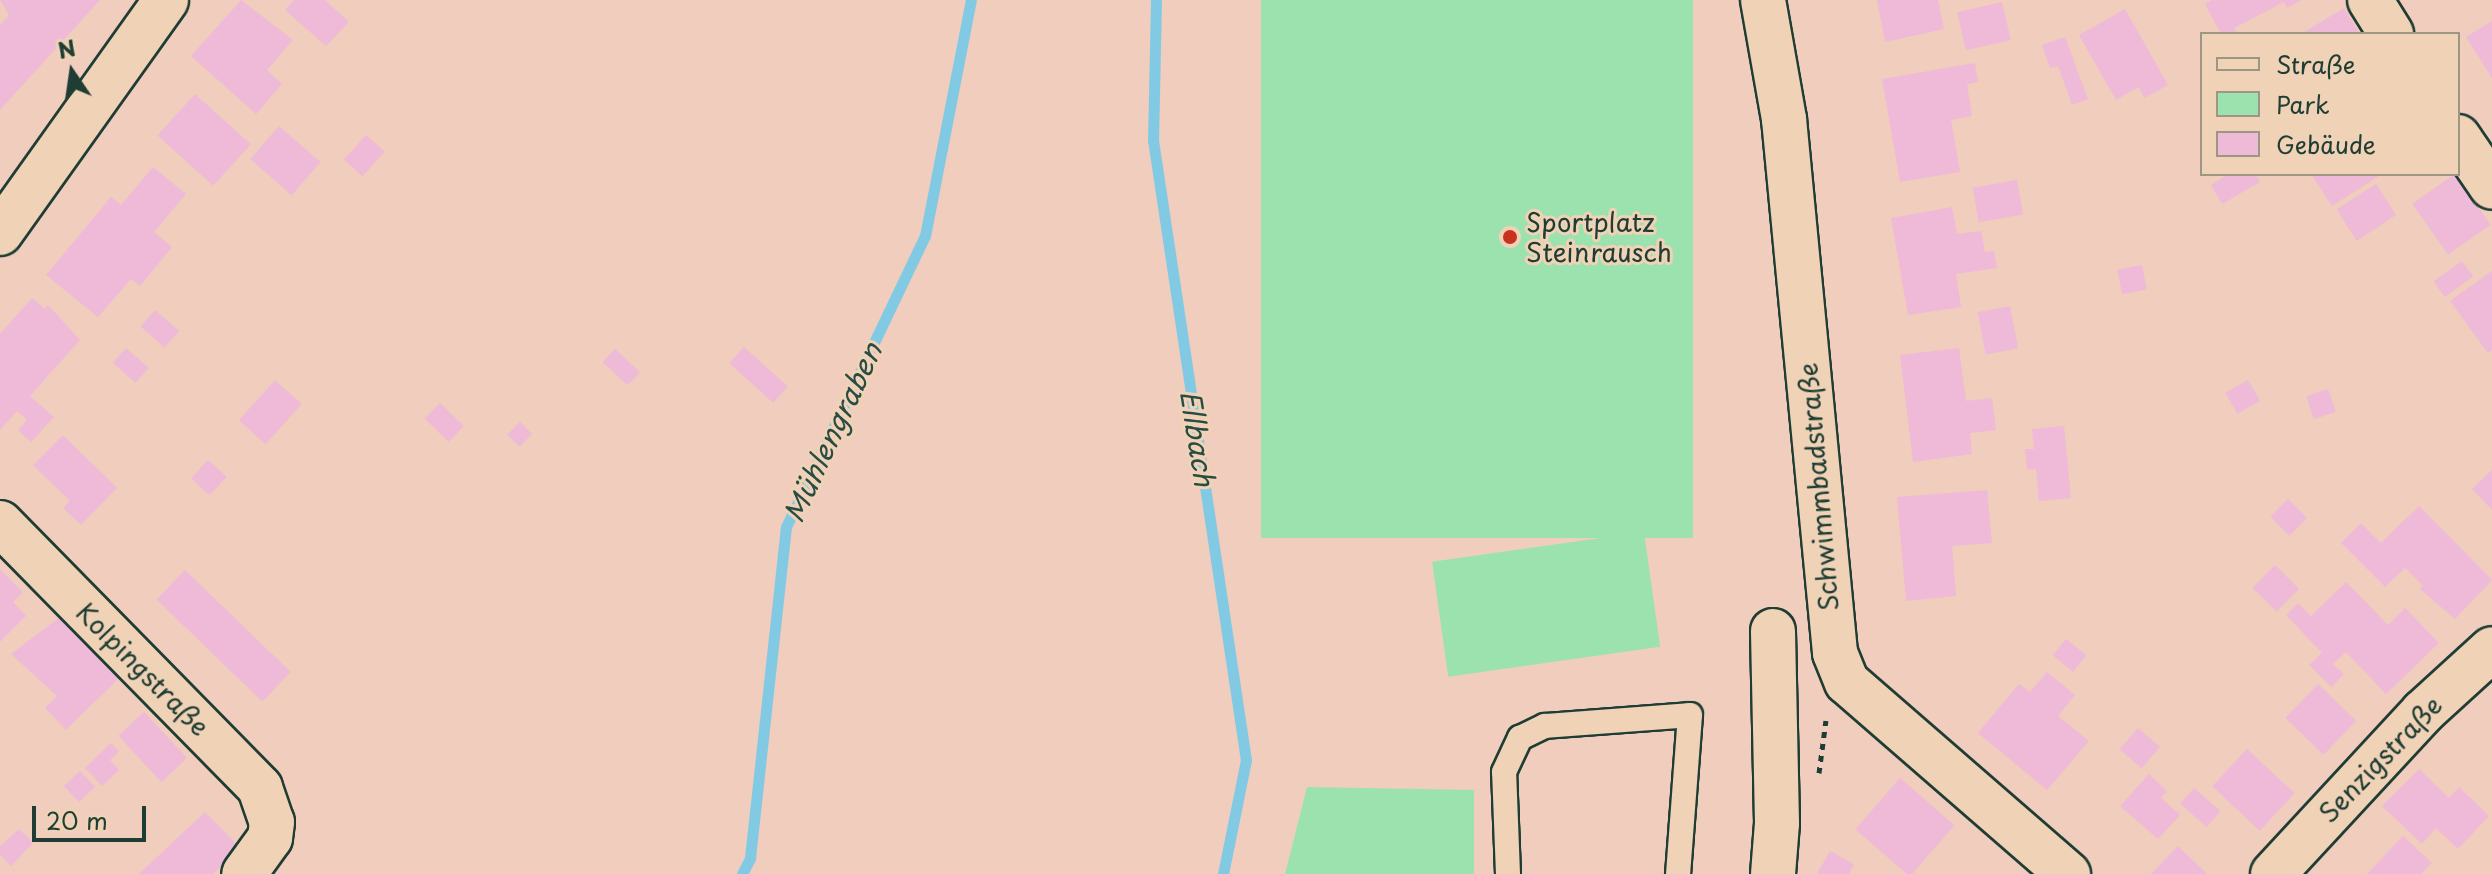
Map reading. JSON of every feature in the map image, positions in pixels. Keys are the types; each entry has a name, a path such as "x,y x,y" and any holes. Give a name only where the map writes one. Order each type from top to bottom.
{"street":[{"path":"0,233 166,0"},
{"name":"Schwimmbadstraße","path":"1763,0 1784,119 1835,653 1847,682 2068,874"},
{"path":"2370,0 2390,32"},
{"path":"2460,140 2492,187"},
{"name":"Kolpingstraße","path":"0,523 260,788 272,822 270,838 244,874"},
{"path":"1773,631 1777,823 1773,874"},
{"name":"Senzigstraße","path":"2273,874 2423,712 2492,649"}],"lane":[{"path":"1508,874 1504,772 1520,738 1545,726 1690,715 1678,874"}],"green space":[{"name":"Sportplatz Steinrausch","path":"1261,0 1693,0 1693,538 1261,538"},
{"path":"1644,532 1660,647 1448,677 1432,562"},
{"path":"1307,787 1474,790 1474,874 1285,874"}],"building":[{"path":"0,0 100,0 0,110 0,25 9,15"},
{"path":"241,0 293,40 267,70 282,84 256,114 191,56"},
{"path":"294,0 325,0 349,22 326,46 285,10"},
{"path":"1877,0 1938,0 1944,29 1885,42"},
{"path":"2212,0 2302,0 2287,8 2284,2 2234,28 2237,32 2220,32 2205,4"},
{"path":"2002,2 2011,40 1966,50 1957,12"},
{"path":"2344,8 2359,32 2304,32"},
{"path":"2125,9 2168,85 2144,98 2139,87 2116,100 2079,35"},
{"path":"2492,21 2492,78 2466,37"},
{"path":"2065,37 2088,99 2072,105 2058,66 2050,68 2042,45"},
{"path":"1975,63 1978,82 1967,84 1972,116 1951,120 1960,172 1900,182 1882,79"},
{"path":"195,94 251,144 213,186 158,136"},
{"path":"279,126 321,162 292,195 250,159"},
{"path":"366,135 385,152 362,176 344,160"},
{"path":"153,167 186,194 154,232 172,247 140,286 131,279 98,317 46,275 111,197 121,205"},
{"path":"2226,176 2256,176 2260,182 2222,204 2211,185"},
{"path":"2312,176 2379,176 2332,206"},
{"path":"2456,176 2491,225 2448,255 2412,204"},
{"path":"2017,180 2023,214 1979,222 1973,188"},
{"path":"2376,184 2396,215 2357,241 2337,210"},
{"path":"1952,207 1957,234 1981,231 1985,252 1994,251 1997,268 1956,274 1961,307 1908,315 1891,218"},
{"path":"2462,261 2473,276 2445,297 2434,282"},
{"path":"2142,265 2147,290 2122,294 2117,270"},
{"path":"2492,271 2492,350 2488,353 2450,301"},
{"path":"32,298 45,309 48,305 80,340 30,396 54,417 31,442 18,430 27,420 17,411 0,430 0,334"},
{"path":"2010,306 2018,348 1986,355 1978,312"},
{"path":"155,310 179,331 165,348 141,327"},
{"path":"744,347 788,386 773,403 729,363"},
{"path":"126,348 149,368 136,383 113,363"},
{"path":"1959,348 1966,401 1992,398 1996,430 1970,433 1972,454 1913,462 1900,355"},
{"path":"615,349 640,372 628,385 603,362"},
{"path":"275,380 302,404 266,444 239,420"},
{"path":"2248,380 2260,401 2237,414 2225,393"},
{"path":"2328,389 2336,412 2314,419 2306,396"},
{"path":"440,403 464,426 448,442 425,419"},
{"path":"520,422 532,434 519,447 507,435"},
{"path":"2064,426 2071,498 2039,501 2036,469 2027,470 2025,449 2034,449 2032,429"},
{"path":"63,435 117,488 81,525 63,508 70,501 33,465"},
{"path":"208,460 227,477 210,495 191,479"},
{"path":"2492,470 2492,510 2472,489"},
{"path":"1987,490 1992,543 1952,546 1956,596 1906,601 1897,497"},
{"path":"2288,499 2307,518 2289,536 2270,517"},
{"path":"2419,506 2492,580 2455,619 2420,589 2423,586 2405,568 2385,587 2341,543 2361,523 2381,543"},
{"path":"2275,565 2299,589 2276,612 2252,588"},
{"path":"0,569 23,592 13,602 26,616 0,642"},
{"path":"185,570 291,672 262,702 157,599"},
{"path":"2346,582 2388,625 2405,608 2439,643 2386,694 2346,652 2333,664 2344,674 2331,687 2309,665 2322,653 2286,615 2298,603 2311,616"},
{"path":"60,617 119,678 66,730 45,708 57,696 11,654"},
{"path":"2066,639 2086,655 2073,672 2053,655"},
{"path":"2047,672 2075,695 2058,716 2089,741 2047,790 1978,733 2019,684 2030,692"},
{"path":"2318,684 2356,721 2323,755 2285,718"},
{"path":"144,712 187,758 161,782 118,736"},
{"path":"2138,728 2160,747 2142,768 2120,749"},
{"path":"111,743 119,751 110,760 119,770 102,786 85,768"},
{"path":"2247,749 2295,793 2260,831 2212,786"},
{"path":"2419,769 2449,798 2459,787 2489,816 2458,849 2436,828 2422,844 2382,806"},
{"path":"80,771 95,787 79,802 64,786"},
{"path":"2149,774 2167,791 2161,798 2180,815 2158,839 2120,806"},
{"path":"1900,778 1954,825 1912,874 1907,874 1855,829"},
{"path":"2194,788 2220,811 2207,827 2180,804"},
{"path":"205,812 240,848 213,874 139,874"},
{"path":"19,829 33,843 11,866 0,855 0,846"},
{"path":"2403,836 2432,863 2421,874 2367,874"},
{"path":"2178,846 2207,874 2151,874"},
{"path":"1830,851 1854,864 1849,874 1817,874"}],"waterway":[{"name":"Mühlengraben","path":"742,874 750,858 786,527 925,236 971,0"},
{"name":"Ellbach","path":"1156,0 1153,140 1246,760 1223,874"}],"place":[{"name":"Sportplatz Steinrausch","path":"1510,237"}]}
